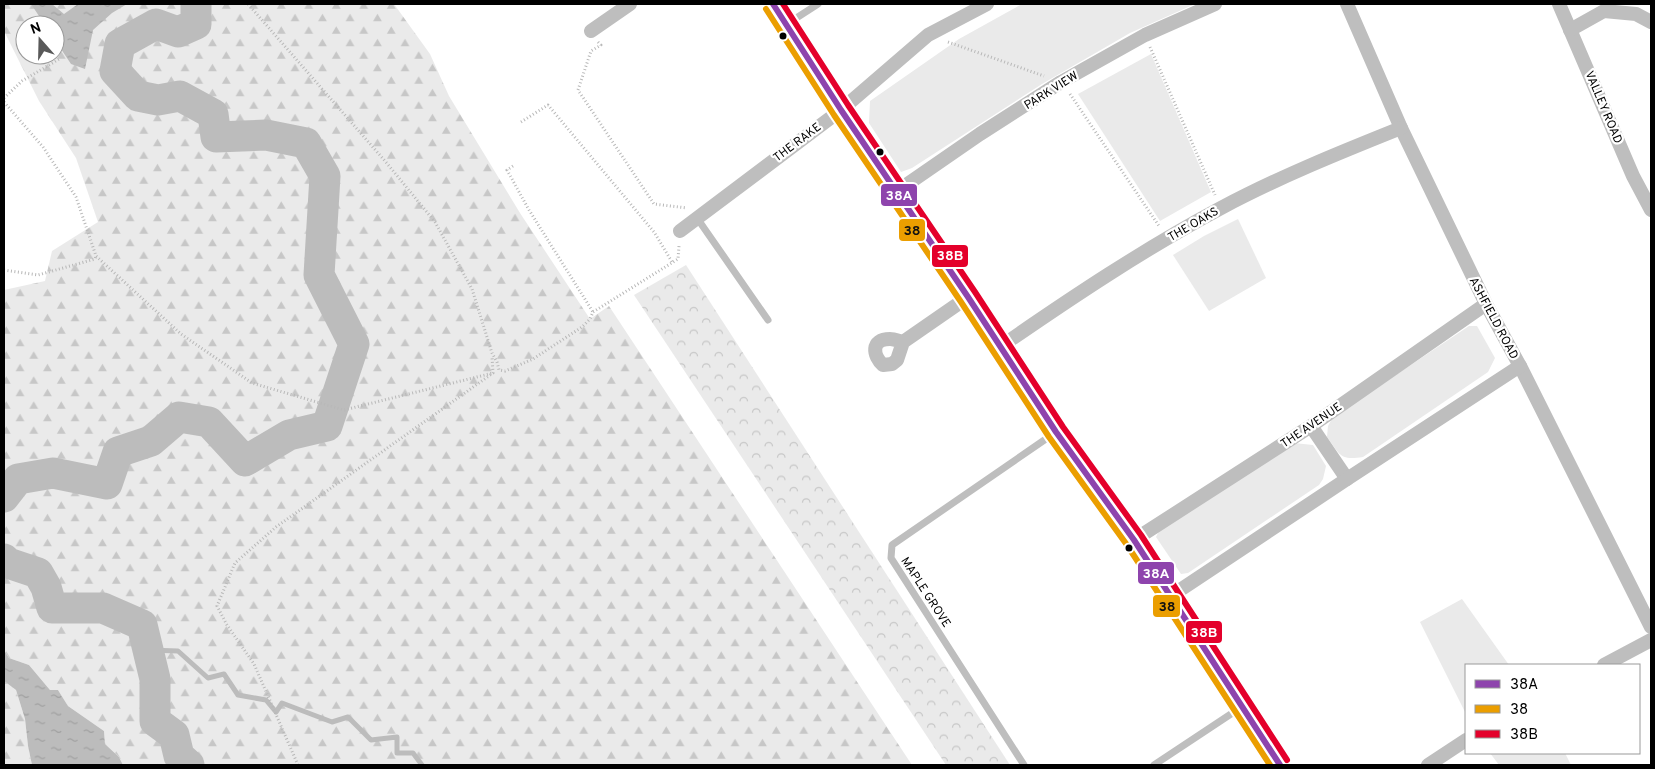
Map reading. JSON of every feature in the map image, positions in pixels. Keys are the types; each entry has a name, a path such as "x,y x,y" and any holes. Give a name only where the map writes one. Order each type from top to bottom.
{"street":[{"path":"591,31 630,4"},
{"path":"773,4 788,24 840,110 968,297 1056,432 1134,540 1280,765"},
{"name":"THE RAKE","path":"680,231 840,110 928,35 987,4"},
{"name":"PARK VIEW","path":"896,192 980,134 1061,82 1145,35 1215,4"},
{"name":"ASHFIELD ROAD","path":"1347,4 1401,128 1486,304 1520,366 1651,627"},
{"name":"VALLEY ROAD","path":"1559,4 1633,176 1651,210"},
{"path":"1570,30 1604,11 1636,14 1651,22"},
{"name":"THE OAKS","path":"1000,347 1108,274 1221,208 1285,177 1401,128"},
{"path":"902,342 968,297"},
{"name":"THE AVENUE","path":"1134,540 1311,426 1486,304"},
{"path":"1171,596 1520,366"},
{"path":"1311,426 1347,479"},
{"path":"1606,664 1651,640"},
{"path":"1428,765 1465,741"}],"lane":[{"path":"788,24 818,4"},
{"path":"697,218 768,320"},
{"name":"MAPLE GROVE","path":"1024,765 891,558 892,545 1056,432"},
{"path":"1154,765 1243,706"}],"path":[{"path":"248,4 385,161 435,222 472,289 492,353 498,362 499,370 504,371 533,360 582,327 590,319 594,311 678,258 680,231"},
{"path":"591,31 601,46 591,51 578,90 654,204 687,208 694,202"},
{"path":"928,35 1061,82 1168,239"},
{"path":"1145,35 1221,208"},
{"path":"4,98 22,81 49,65"},
{"path":"4,102 43,147 76,196 96,256 181,334 252,382 344,410 492,373"},
{"path":"521,122 548,106 654,232 672,262"},
{"path":"513,166 507,170 529,210 594,311"},
{"path":"4,270 38,275 95,259 96,256"},
{"path":"492,353 492,373"},
{"path":"298,765 254,664 227,625 217,606 235,563 276,527 492,373"}],"green space":[{"path":"4,4 394,4 430,54 449,96 520,213 590,319 609,306 912,765 123,765 119,757 105,744 104,731 68,706 58,690 50,690 29,665 9,658 4,650 4,290 45,281 52,251 98,222 76,158 39,101 21,65 65,65 65,15 15,15 15,53 4,31"},
{"path":"1022,4 1195,4 1130,33 1042,84 912,168 901,172 869,123 870,101 959,39"},
{"path":"1151,54 1211,192 1160,221 1078,94"},
{"path":"1238,219 1266,278 1209,311 1173,255 1204,236"},
{"path":"686,265 1010,765 946,765 634,295"},
{"path":"1469,326 1477,326 1495,358 1488,372 1363,457 1344,457 1338,452 1327,437 1328,426 1333,417"},
{"path":"1294,443 1313,445 1326,466 1323,479 1319,485 1188,573 1181,574 1156,537 1159,531"},
{"path":"1462,599 1508,664 1465,664 1465,712 1420,622"},
{"path":"4,681 16,690 25,719 32,765 4,765"},
{"path":"1491,754 1566,754 1571,765 1499,765"}],"water":[{"path":"31,4 52,4 64,14 78,4 127,4 112,13 93,30 85,69 71,64 65,55 65,15 38,15"},
{"path":"4,650 9,658 29,665 50,690 58,690 68,706 104,731 105,744 119,757 123,765 32,765 25,719 16,690 4,681"}],"waterway":[{"path":"4,497 18,479 53,473 107,484 118,452 151,441 179,417 209,422 245,461 289,435 327,426 354,344 319,275 325,176 306,143 266,135 216,137 213,114 180,96 158,100 138,96 115,71 120,44 156,24 178,32 196,24 196,4"},
{"path":"4,559 8,563 38,573 46,587 52,608 103,608 142,625 155,679 155,721 174,735 179,756 189,765"},
{"path":"148,650 178,651 208,678 224,674 238,695 266,700 276,712 282,703 332,722 348,717 371,740 397,737 397,753 413,753 422,765"}],"transit line":[{"name":"38A","path":"773,4 841,110 968,297 1056,432 1134,540 1280,765"},
{"name":"38B","path":"783,4 848,105 975,292 1063,427 1141,535 1287,760"},
{"name":"38","path":"766,9 834,115 961,302 1049,437 1127,545 1270,765"}]}
